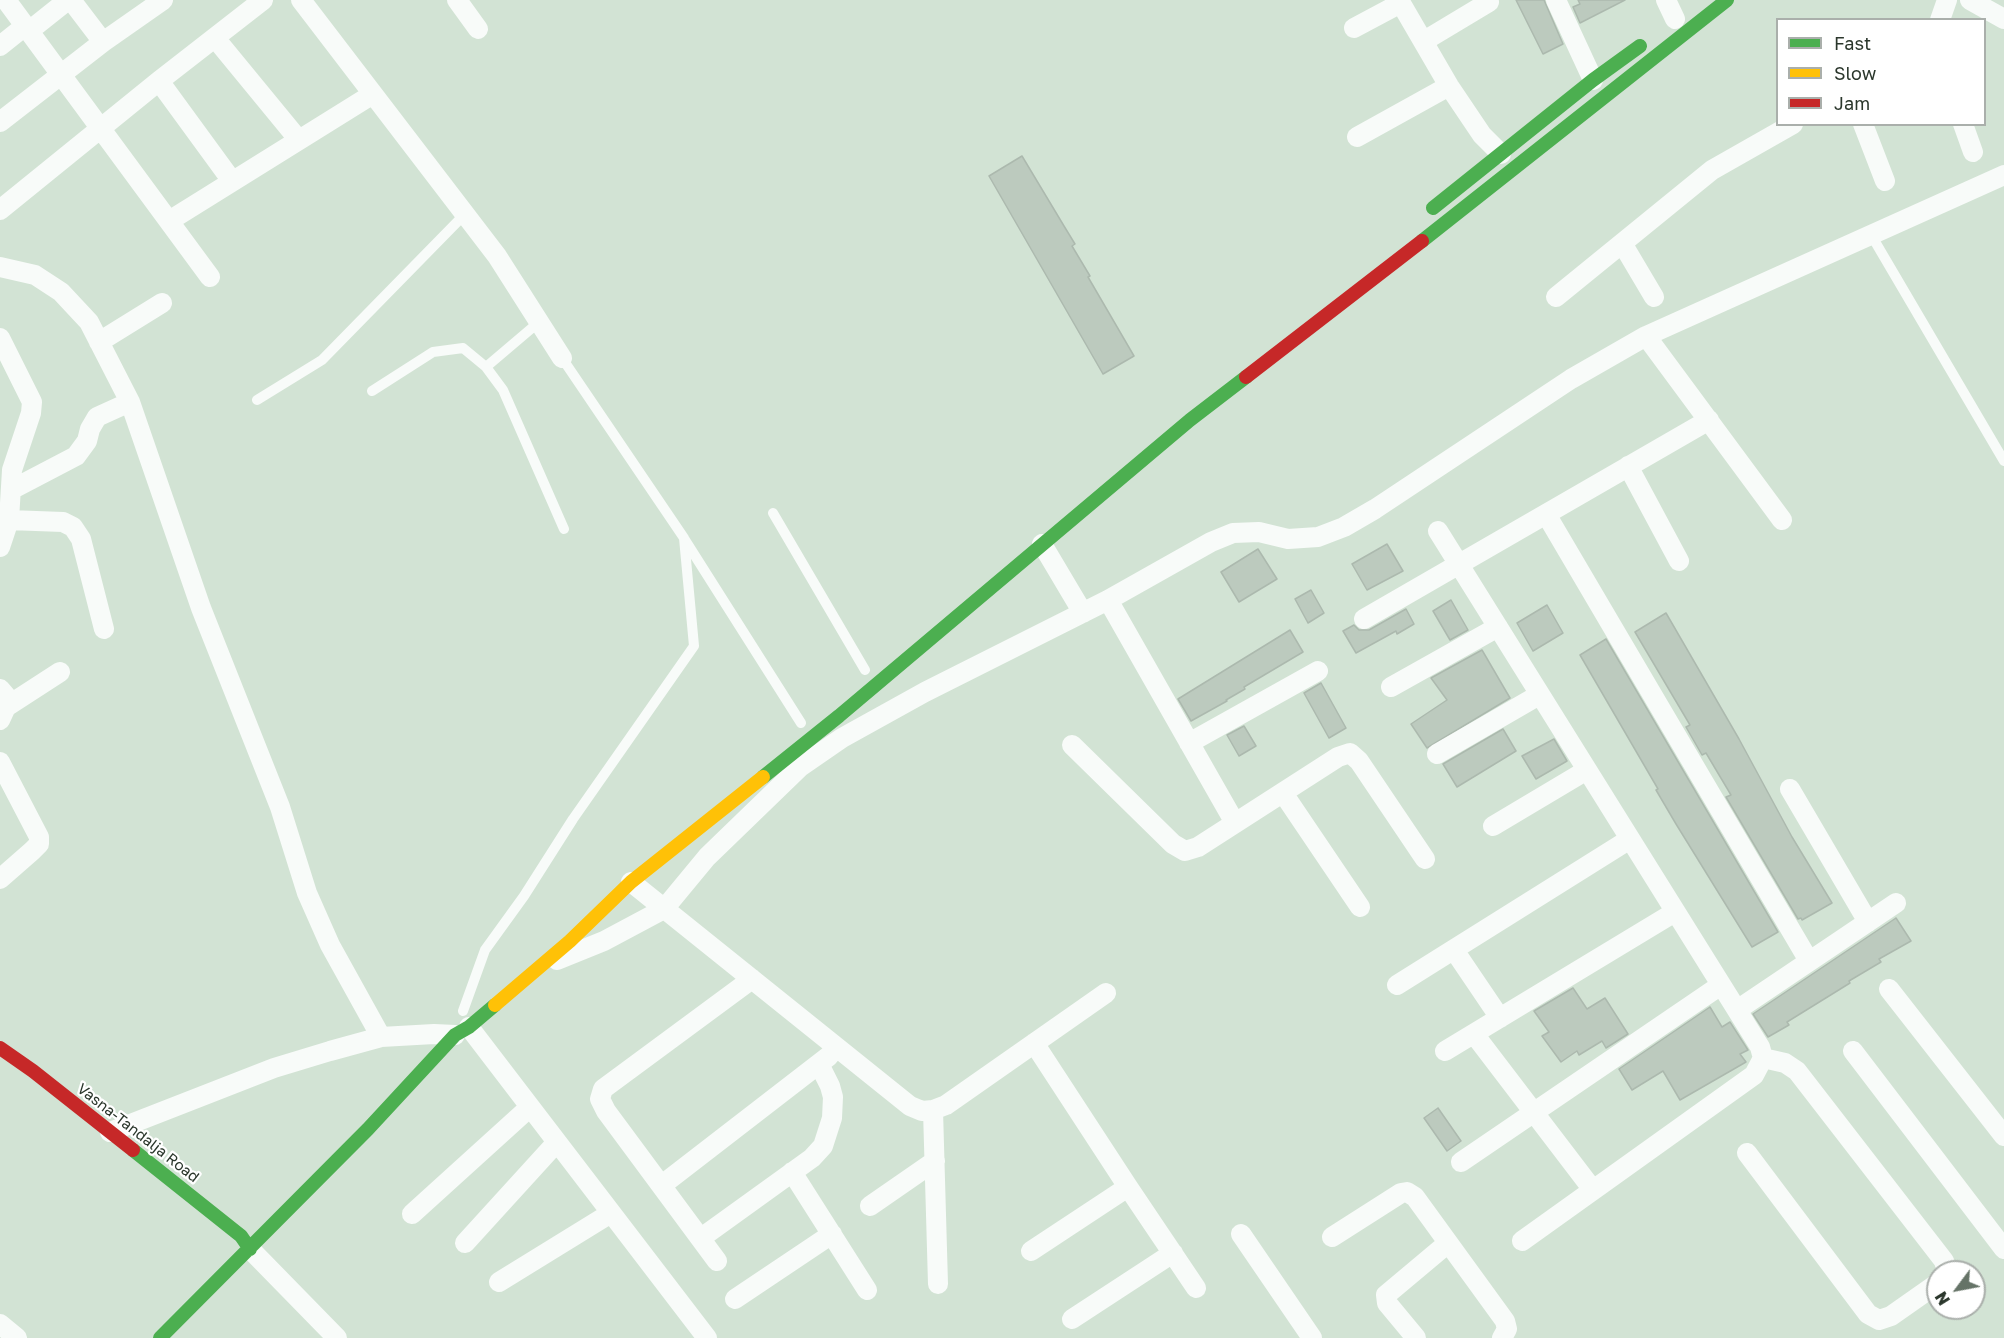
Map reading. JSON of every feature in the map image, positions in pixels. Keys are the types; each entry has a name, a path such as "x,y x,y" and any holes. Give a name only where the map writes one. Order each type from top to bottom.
{"street":[{"path":"6,0 210,277"},
{"path":"0,46 69,0 103,42"},
{"path":"0,122 103,42 163,0"},
{"path":"0,210 215,38 241,7 263,0"},
{"path":"302,0 497,256 562,358"},
{"path":"456,0 478,29"},
{"path":"1556,0 1593,80"},
{"path":"1666,0 1676,17"},
{"path":"110,1132 274,1068 381,1037 434,1034 462,1024 538,968 570,941 631,882 838,716 1190,420 1493,186 1727,0"},
{"path":"1941,18 1947,0"},
{"path":"1970,0 2004,19"},
{"path":"1354,28 1400,2 1449,86 1482,135 1501,154"},
{"path":"1424,41 1489,2"},
{"path":"215,38 298,139"},
{"path":"1425,214 1593,80 1648,40"},
{"path":"159,81 232,181"},
{"path":"1357,136 1449,86"},
{"path":"169,221 373,93"},
{"path":"1556,297 1712,170 1789,126"},
{"path":"1864,126 1885,181"},
{"path":"1964,126 1973,152"},
{"path":"538,968 604,941 664,909 707,857 800,767 842,738 925,692 1083,613 1211,542 1233,533 1259,532 1288,539 1318,537 1344,527 1376,509 1571,379 1647,336 1870,233 2004,176"},
{"path":"1622,243 1654,297"},
{"path":"0,267 35,275 61,292 89,322 130,402 201,608 280,807 307,893 330,945 381,1037"},
{"path":"99,342 162,303"},
{"path":"1647,336 1782,520"},
{"path":"0,338 32,402 31,413 12,470 9,520 0,547"},
{"path":"11,490 76,456 87,441 90,429 97,417 130,402"},
{"path":"1364,619 1709,420"},
{"path":"1628,466 1679,561"},
{"path":"1546,514 1809,961"},
{"path":"9,520 63,522 73,527 81,539 104,629"},
{"path":"1438,531 1760,1047 1763,1058 1754,1075 1522,1241"},
{"path":"1042,544 1083,613"},
{"path":"1108,600 1235,822"},
{"path":"1391,687 1498,627"},
{"path":"1189,743 1318,671"},
{"path":"2,706 60,672"},
{"path":"1437,754 1539,695"},
{"path":"1072,745 1173,844 1185,851 1198,847 1338,757 1350,753 1359,761 1425,859"},
{"path":"0,762 5,786 39,837 39,844 0,879"},
{"path":"1493,826 1587,770"},
{"path":"1790,789 1868,922"},
{"path":"1283,794 1360,907"},
{"path":"1397,985 1630,839"},
{"path":"631,882 910,1106 922,1111 946,1105 1106,993"},
{"path":"1737,1010 1896,903"},
{"path":"1445,1051 1676,912"},
{"path":"1454,950 1500,1018"},
{"path":"717,1262 606,1112 600,1099 603,1089 752,979"},
{"path":"1461,1162 1722,986"},
{"path":"1889,989 2004,1136"},
{"path":"160,1338 247,1238 368,1129 462,1024 480,997"},
{"path":"462,1024 557,1142 703,1337"},
{"path":"420,1049 434,1034"},
{"path":"1474,1034 1593,1190"},
{"path":"1034,1043 1196,1288"},
{"name":"Vasna-Tandalja Road","path":"0,1048 247,1238"},
{"path":"662,1185 838,1049"},
{"path":"1853,1051 2004,1249"},
{"path":"1763,1058 1785,1063 1797,1071 1943,1260"},
{"path":"700,1238 812,1158 823,1146 832,1118 833,1097 819,1064"},
{"path":"412,1214 530,1107"},
{"path":"933,1110 938,1284"},
{"path":"465,1243 557,1142"},
{"path":"1747,1153 1868,1314 1879,1320 1891,1316 1926,1291"},
{"path":"870,1206 935,1161"},
{"path":"792,1172 867,1290"},
{"path":"1031,1251 1128,1187"},
{"path":"1332,1237 1401,1193 1407,1192 1415,1197 1505,1321 1507,1329 1502,1338"},
{"path":"499,1282 611,1213"},
{"path":"735,1299 832,1234"},
{"path":"1241,1234 1312,1338"},
{"path":"198,1280 225,1253 247,1238"},
{"path":"247,1238 337,1338"},
{"path":"1416,1338 1387,1303 1386,1294 1448,1244"},
{"path":"1072,1319 1173,1254"},
{"path":"0,1324 17,1338"}],"lane":[{"path":"257,400 322,360 465,214"},
{"path":"1870,233 2004,461"},
{"path":"486,367 539,322"},
{"path":"372,391 433,352 463,348 486,367 503,390 564,529"},
{"path":"562,358 684,538 801,723"},
{"path":"773,513 866,670"},
{"path":"462,1024 485,950 694,646 684,538"}],"building":[{"path":"1516,0 1544,0 1563,44 1543,54"},
{"path":"1578,0 1625,0 1580,23 1573,7 1580,4"},
{"path":"1022,156 1075,244 1072,246 1090,276 1088,277 1134,356 1103,374 989,176"},
{"path":"1387,544 1403,571 1367,590 1352,564"},
{"path":"1258,549 1277,579 1239,602 1221,572"},
{"path":"1311,590 1324,613 1308,623 1295,599"},
{"path":"1451,600 1468,630 1450,640 1433,611"},
{"path":"1547,605 1563,633 1533,651 1517,623"},
{"path":"1406,609 1414,624 1356,653 1343,631 1354,625 1359,630 1369,630"},
{"path":"1666,613 1739,739 1792,837 1832,903 1802,920 1798,919 1726,797 1731,795 1706,753 1702,755 1686,727 1690,725 1635,632"},
{"path":"1290,630 1303,652 1244,687 1245,689 1227,701 1191,721 1178,699"},
{"path":"1606,639 1778,932 1752,947 1676,824 1580,655"},
{"path":"1482,650 1510,698 1427,748 1411,724 1447,700 1431,678"},
{"path":"1321,683 1346,728 1329,738 1304,693"},
{"path":"1244,726 1256,746 1239,756 1227,735"},
{"path":"1503,729 1516,751 1457,787 1443,764"},
{"path":"1554,739 1567,761 1536,779 1522,756"},
{"path":"1896,918 1911,941 1879,959 1881,962 1787,1022 1789,1025 1768,1037 1753,1014"},
{"path":"1573,988 1587,1009 1605,998 1628,1034 1606,1048 1602,1041 1579,1055 1577,1051 1561,1062 1542,1036 1549,1032 1534,1011"},
{"path":"1710,1007 1722,1027 1730,1022 1748,1050 1740,1054 1746,1062 1680,1100 1663,1071 1632,1090 1619,1069"},
{"path":"1438,1108 1461,1141 1447,1151 1424,1118"}],"traffic: fast":[{"path":"1422,241 1727,0"},
{"path":"1433,208 1593,80 1640,46"},
{"path":"763,777 839,716 1190,420 1246,377"},
{"path":"160,1338 368,1129 455,1035 469,1027 495,1005"},
{"path":"133,1150 241,1236 250,1249"}],"traffic: slow":[{"path":"495,1005 570,941 631,882 763,777"}],"traffic: jam":[{"path":"1246,377 1422,241"},
{"path":"0,1048 33,1071 133,1150"}]}
